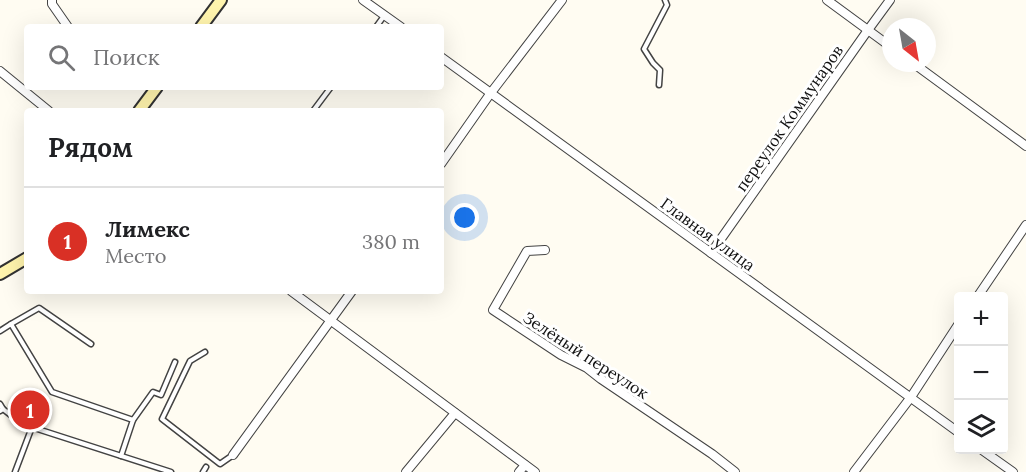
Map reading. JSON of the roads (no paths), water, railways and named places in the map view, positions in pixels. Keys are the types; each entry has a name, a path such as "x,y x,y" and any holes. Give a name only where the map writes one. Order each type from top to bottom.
{"street":[{"path":"52,0 52,4 66,24"},
{"path":"203,24 221,0"},
{"path":"363,0 397,24"},
{"path":"444,160 490,94 562,0"},
{"path":"827,0 882,40"},
{"name":"переулок Коммунаров","path":"711,253 890,0"},
{"name":"Главная улица","path":"444,59 954,429"},
{"path":"0,71 45,108"},
{"path":"925,72 1026,146"},
{"path":"141,108 155,90"},
{"path":"981,292 1026,225"},
{"name":"Зелёный переулок","path":"545,250 527,251 493,310 561,355 587,369 735,472"},
{"path":"0,274 24,260"},
{"path":"295,294 535,472"},
{"path":"233,455 350,294"},
{"path":"854,472 911,396 954,331"},
{"path":"406,472 455,413"},
{"path":"987,454 1012,472"},
{"path":"519,472 525,465"}],"lane":[{"path":"659,85 660,70 644,49 667,5 665,0"},
{"path":"378,24 385,15"},
{"path":"315,108 329,90"},
{"path":"0,331 39,308 91,344"},
{"path":"11,324 52,392 133,420"},
{"path":"205,352 190,361 162,419 220,464 233,455"},
{"path":"121,456 133,420 153,392 161,395 175,363"},
{"path":"0,404 2,410 22,424 171,472"},
{"path":"15,472 32,427"},
{"path":"202,472 206,467"}],"place":[{"name":"Лимекс","path":"30,410"}]}
